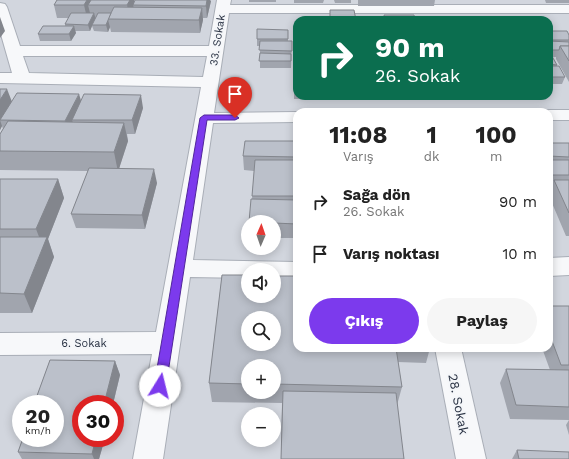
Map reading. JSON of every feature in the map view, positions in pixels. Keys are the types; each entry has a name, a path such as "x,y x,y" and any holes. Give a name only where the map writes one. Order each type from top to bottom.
{"street":[{"path":"223,4 569,9"},
{"name":"33. Sokak","path":"148,459 223,4"},
{"path":"0,8 22,78"},
{"path":"14,51 215,52"},
{"path":"0,78 210,82"},
{"path":"553,115 569,114"},
{"path":"204,118 293,117"},
{"path":"553,267 569,266"},
{"path":"179,268 241,269"},
{"path":"281,270 293,271"},
{"name":"6. Sokak","path":"0,344 167,343"},
{"name":"28. Sokak","path":"449,352 470,459"}],"shaded area":[{"path":"0,0 569,0 569,459 0,459"}],"building":[{"path":"57,0 87,0 84,5 54,5"},
{"path":"91,0 130,0 127,5 88,5"},
{"path":"135,0 207,0 206,6 133,5"},
{"path":"114,7 202,8 199,20 108,19"},
{"path":"330,10 354,10 355,16 330,16"},
{"path":"71,13 94,13 88,25 65,24"},
{"path":"98,13 111,13 106,25 92,25"},
{"path":"384,15 414,16 384,16"},
{"path":"43,26 74,26 69,34 38,34"},
{"path":"257,29 288,30 288,39 257,39"},
{"path":"553,31 567,31 569,40 553,40"},
{"path":"260,41 292,41 292,51 259,50"},
{"path":"553,41 569,42 569,46 560,46 559,50 553,50"},
{"path":"560,46 569,46 569,61"},
{"path":"260,53 291,54 291,61 259,61"},
{"path":"553,58 557,65 553,64"},
{"path":"553,66 559,66 565,77 553,77"},
{"path":"0,89 7,89 0,100"},
{"path":"17,93 79,94 65,121 0,120"},
{"path":"84,94 141,95 132,120 72,120"},
{"path":"8,121 124,123 114,152 0,151 0,134"},
{"path":"245,141 293,141 293,157 243,156"},
{"path":"553,143 569,143 569,157 553,156"},
{"path":"255,160 293,160 293,196 252,196"},
{"path":"553,160 569,160 569,175 553,175"},
{"path":"89,168 154,169 142,215 71,214"},
{"path":"0,179 58,179 36,229 0,229"},
{"path":"554,180 569,180 569,213"},
{"path":"251,199 293,200 293,224 281,223 281,215 250,215"},
{"path":"0,237 47,237 24,294 0,293"},
{"path":"222,275 241,275 241,303 281,303 281,276 293,276 293,352 397,352 402,387 281,384 281,359 241,359 241,384 209,383"},
{"path":"553,306 569,306 569,365 561,365 553,344"},
{"path":"50,360 115,361 106,395 72,395 72,447 94,447 92,454 18,452 20,447 64,447 64,395 37,395"},
{"path":"506,369 569,370 569,407 516,405"},
{"path":"283,391 396,393 404,459 281,459"},
{"path":"517,450 569,452 569,459 519,459"}],"route":[{"path":"160,386 204,118 235,118"}]}
